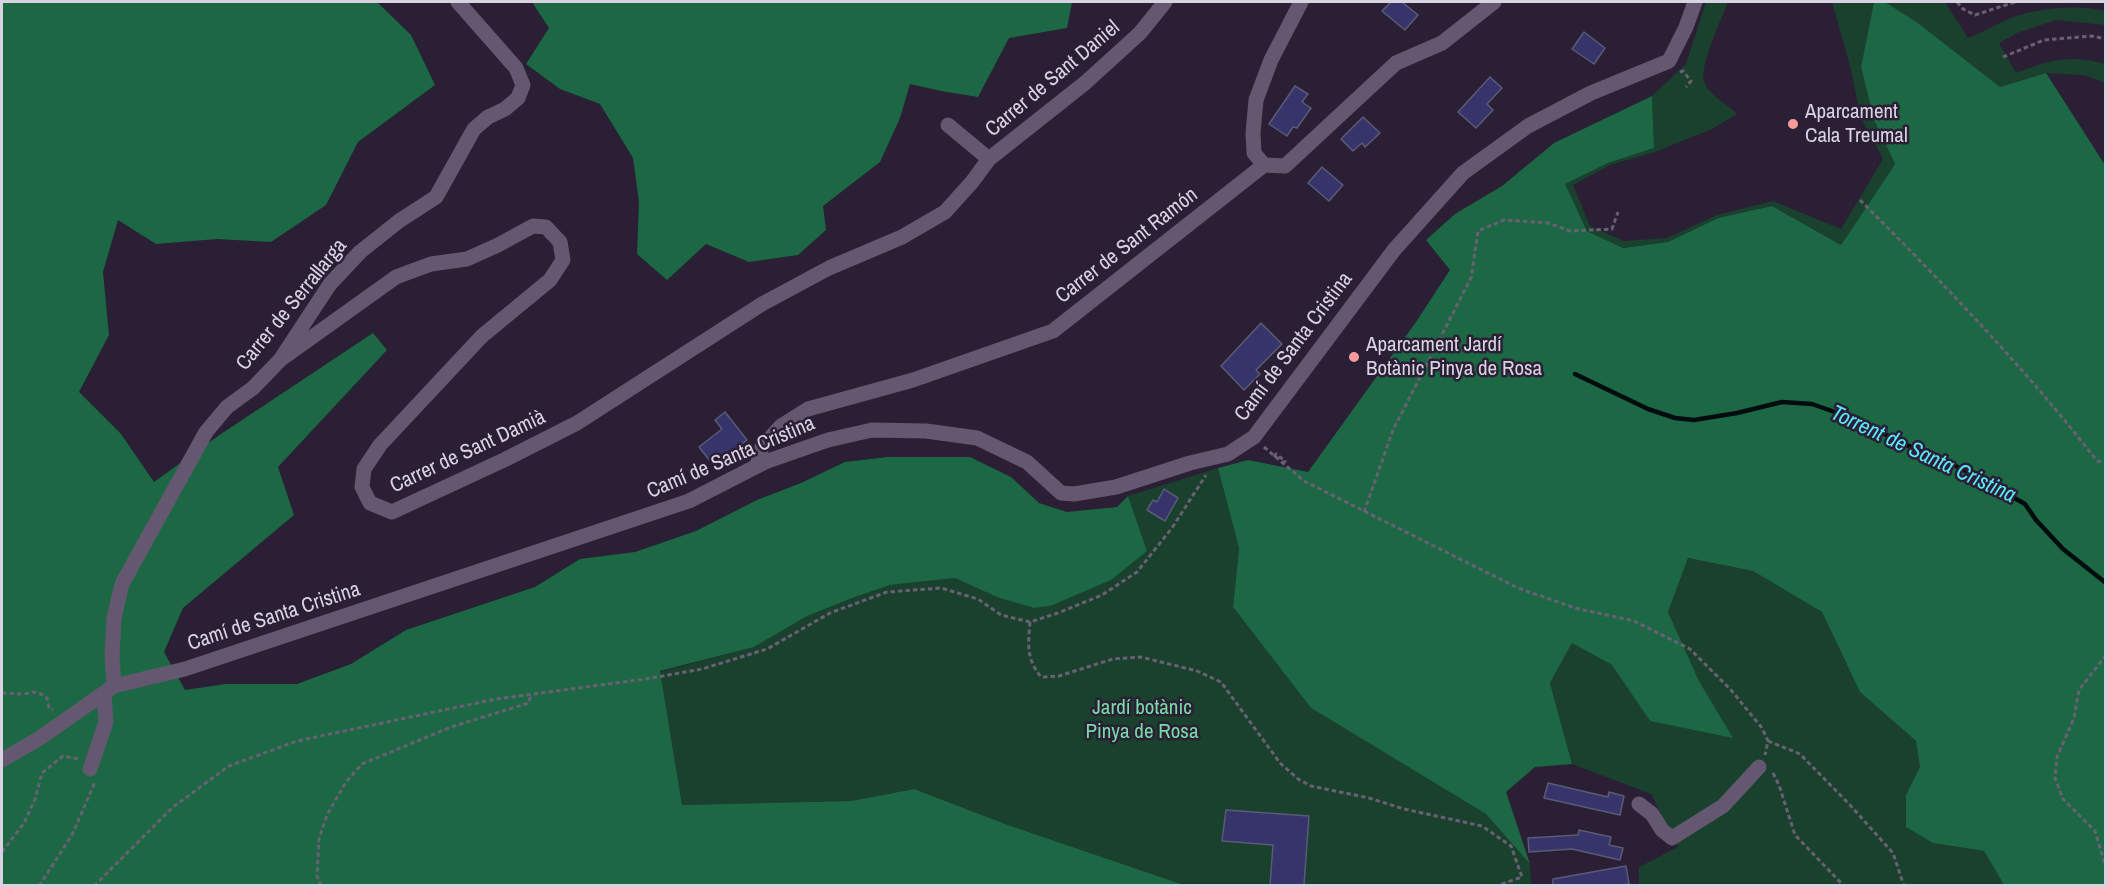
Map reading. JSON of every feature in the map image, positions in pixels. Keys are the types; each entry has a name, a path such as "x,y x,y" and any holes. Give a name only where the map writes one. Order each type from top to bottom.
{"street":[{"name":"Carrer de Serrallarga","path":"90,769 106,723 114,618 122,584 206,432 227,407 253,388 280,360 330,284 360,252 399,221 436,197 474,129 518,98 523,84 516,68 459,2"},
{"name":"Carrer de Sant Daniel","path":"989,159 1093,76 1140,33 1165,2"},
{"path":"1264,165 1254,153 1256,100 1271,60 1301,2"},
{"name":"Carrer de Sant Ramón","path":"758,465 762,447 781,426 808,408 913,380 1053,332 1264,165 1285,166 1396,63 1442,43 1494,2"},
{"name":"Camí de Santa Cristina","path":"2,760 40,738 109,690 185,669 601,532 689,501 758,465 828,440 872,430 926,431 977,438 1027,462 1061,493 1074,494 1116,487 1190,463 1228,454 1254,437 1394,250 1463,173 1528,126 1591,93 1669,61 1686,27 1695,2"},
{"path":"948,125 989,159"},
{"name":"Carrer de Sant Damià","path":"280,360 396,277 431,264 467,259 533,226 546,227 560,242 563,260 550,280 482,336 380,445 364,469 362,487 370,503 392,512 577,423 762,304 829,268 902,237 945,212 989,159"},
{"path":"1639,804 1652,814 1662,830 1672,838 1724,806 1762,762"}],"path":[{"path":"1957,2 1963,9 1975,15 2015,2"},
{"path":"2003,57 2044,40 2092,36 2106,39"},
{"path":"1675,73 1683,70 1691,81 1686,87"},
{"path":"1860,200 1931,272 2056,407 2097,461 2105,463"},
{"path":"1364,512 1393,430 1471,278 1478,231 1504,219 1548,224 1570,231 1612,229 1618,212"},
{"path":"1254,437 1274,457 1304,481 1518,588 1575,608 1634,621 1690,649 1731,690 1762,728 1768,741 1762,762 1779,785 1795,835 1844,885"},
{"path":"94,885 173,807 229,766 297,741 496,699 646,679 702,669 767,649 830,613 887,592 941,588 978,599 1001,615 1030,622 1058,613 1102,594 1137,572 1172,528 1218,456"},
{"path":"1030,622 1028,647 1032,666 1041,677 1059,676 1113,659 1141,657 1197,671 1221,682 1280,763 1298,779 1311,786 1482,826 1511,846 1522,877 1496,885"},
{"path":"2106,655 2079,690 2074,718 2057,757 2055,778 2063,799 2095,831 2106,868"},
{"path":"2,693 39,693 47,698 49,708 67,720"},
{"path":"320,885 317,876 319,839 327,815 346,782 362,765 451,727 529,704 531,694"},
{"path":"1768,741 1800,754 1880,838 1893,853 1904,885"},
{"path":"2,852 24,823 35,799 42,773 63,756 87,761 95,782 72,835 39,885"}],"green space":[{"path":"2,2 377,2 411,35 435,85 358,142 326,205 271,242 217,239 156,244 118,220 103,272 109,335 79,392 121,434 154,482 218,436 373,333 387,350 278,467 294,515 183,608 164,652 185,690 226,684 297,684 351,664 406,630 535,587 580,559 635,552 696,531 757,500 801,483 845,462 888,457 970,457 1011,477 1039,503 1067,512 1117,507 1128,496 1147,551 1111,580 1050,606 1034,608 997,597 955,578 890,585 807,616 754,647 660,671 682,805 851,801 914,789 1008,825 1181,885 2,886"},
{"path":"532,2 1072,2 1067,28 1009,38 978,97 910,84 900,118 880,162 823,206 826,230 798,255 749,262 706,244 667,280 637,254 639,202 633,158 600,104 560,89 526,64 549,28"},
{"path":"1706,2 1728,2 1708,54 1703,74 1704,81 1714,95 1737,114 1712,129 1655,152 1610,165 1573,185 1590,226 1624,241 1667,238 1717,215 1773,201 1841,229 1883,159 1861,118 1850,66 1832,2 1874,2 1861,67 1874,120 1895,164 1841,245 1772,206 1718,218 1668,242 1623,248 1587,231 1564,184 1608,163 1654,148 1652,96 1686,64"},
{"path":"1874,2 1885,2 1918,23 2000,87 2046,73 2105,165 2105,885 2004,885 1984,851 1933,843 1906,827 1906,795 1920,767 1916,741 1860,692 1822,612 1753,571 1688,558 1668,612 1699,681 1733,738 1650,721 1612,665 1572,643 1550,683 1572,764 1535,767 1506,792 1530,864 1486,814 1311,708 1233,607 1239,548 1218,468 1248,460 1308,472 1416,322 1450,270 1426,240 1455,214 1502,186 1554,143 1652,96 1654,148 1608,163 1565,184 1587,231 1623,248 1668,242 1718,218 1772,206 1841,245 1895,164 1874,120 1861,67"},
{"path":"1885,2 1945,2 1968,38 2010,18 2037,11 2072,7 2105,11 2105,25 2056,20 2017,33 1999,43 2016,73 2049,62 2081,59 2105,64 2105,83 2084,75 2046,73 2000,87 1918,23"},
{"name":"Jardí botànic Pinya de Rosa","path":"1218,468 1239,548 1233,607 1311,708 1486,814 1530,864 1531,885 1181,885 1008,825 914,789 851,801 682,805 660,672 754,647 807,616 890,585 955,578 997,596 1034,608 1050,606 1147,551 1128,496"},
{"path":"1688,558 1753,571 1822,612 1860,692 1916,741 1920,767 1906,795 1933,843 1984,851 2004,885 1639,885 1639,867 1678,847 1651,794 1572,764 1550,683 1572,643 1612,665 1650,721 1732,737 1699,681 1668,612"}],"building":[{"path":"1391,2 1402,2 1418,15 1405,30 1382,11"},
{"path":"1584,32 1605,48 1594,64 1572,49"},
{"path":"1490,77 1502,88 1487,104 1493,110 1476,128 1458,112"},
{"path":"1295,86 1308,94 1302,102 1311,108 1297,128 1293,127 1287,136 1269,124"},
{"path":"1363,117 1380,133 1365,147 1362,143 1353,151 1341,139"},
{"path":"1322,167 1343,185 1329,201 1308,183"},
{"path":"1261,323 1282,344 1256,370 1260,374 1244,390 1221,366"},
{"path":"725,412 747,440 714,466 699,447 722,429 715,420"},
{"path":"1164,489 1178,498 1165,521 1147,510 1153,500 1157,502"},
{"path":"1548,783 1608,797 1609,792 1624,796 1620,815 1544,798"},
{"path":"1226,810 1309,816 1304,885 1270,885 1273,845 1222,841"},
{"path":"1579,830 1611,837 1609,845 1623,848 1620,860 1572,849 1529,852 1528,838 1578,835"},
{"path":"1626,866 1629,884 1553,885 1553,879"}],"waterway":[{"name":"Torrent de Santa Cristina","path":"1575,374 1648,409 1675,418 1694,420 1782,402 1812,404 1849,417 1974,475 2025,504 2036,520 2063,549 2106,583"}],"place":[{"name":"Aparcament Cala Treumal","path":"1793,124"},
{"name":"Aparcament Jardí Botànic Pinya de Rosa","path":"1354,357"}]}
